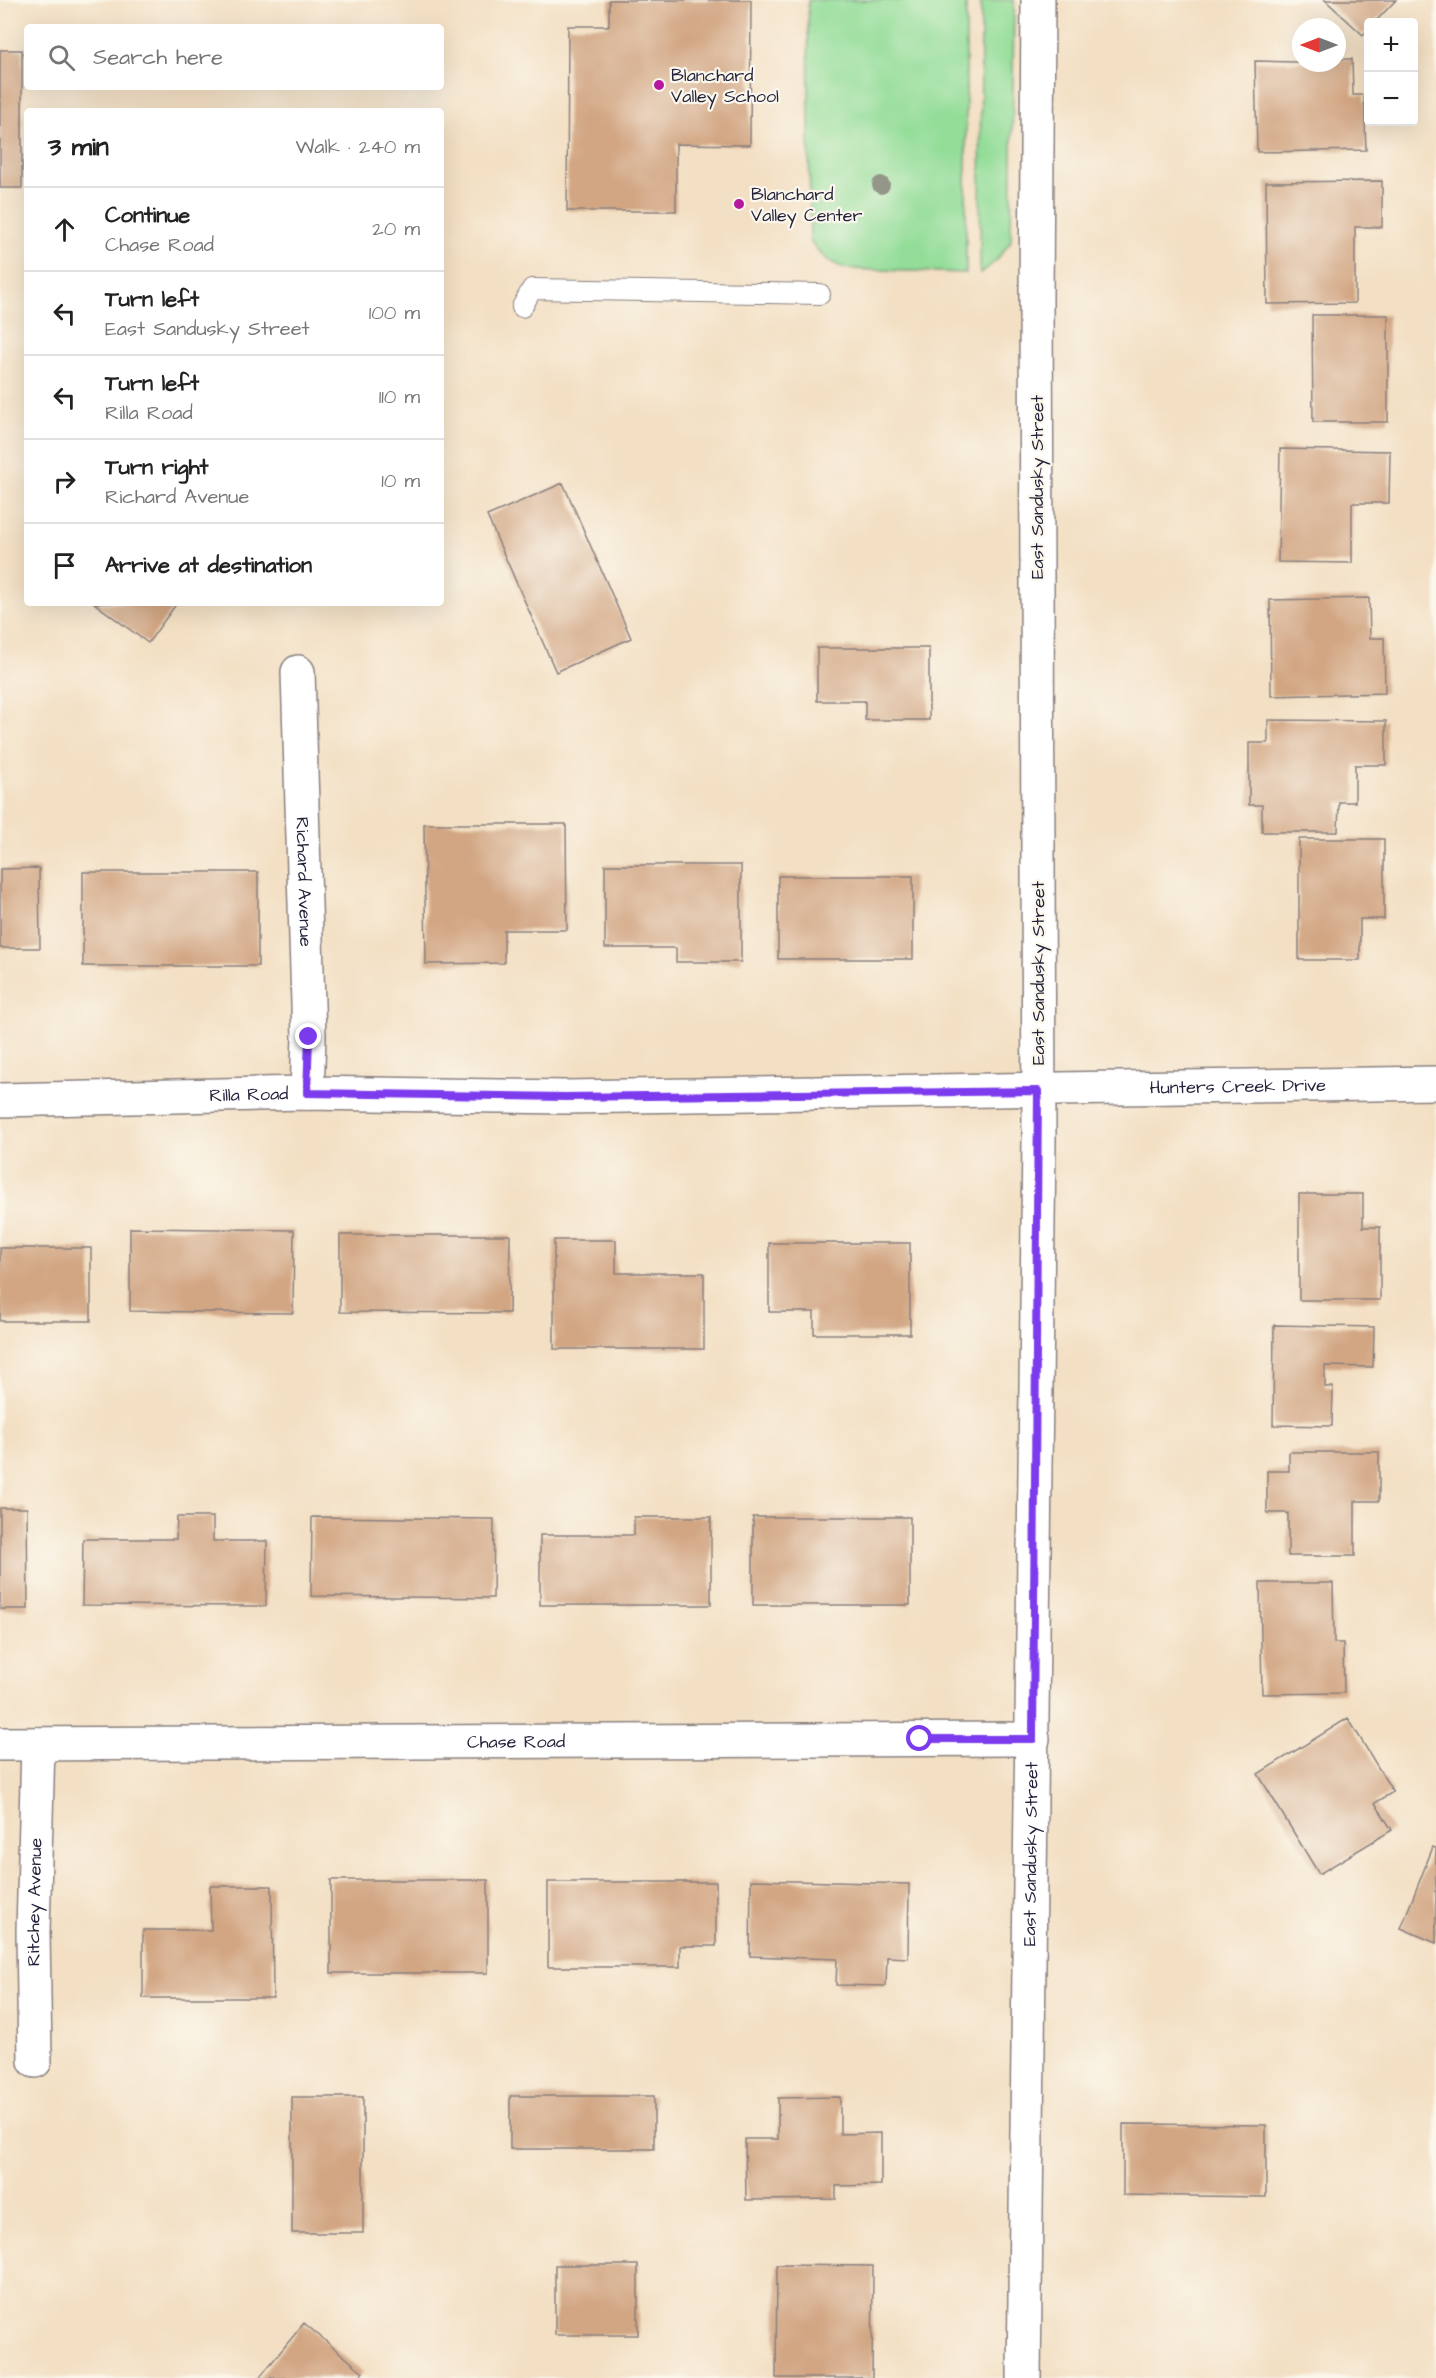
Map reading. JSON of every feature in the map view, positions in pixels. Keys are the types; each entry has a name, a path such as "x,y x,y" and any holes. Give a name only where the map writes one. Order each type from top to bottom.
{"street":[{"name":"East Sandusky Street","path":"1024,2378 1033,1739 1038,1091 1038,0"},
{"name":"Richard Avenue","path":"298,672 309,1037 307,1093"},
{"name":"Hunters Creek Drive","path":"1038,1091 1436,1083"},
{"name":"Rilla Road","path":"0,1100 307,1093 565,1097 1038,1091"},
{"name":"Chase Road","path":"0,1744 193,1741 1033,1739"},
{"name":"Ritchey Avenue","path":"35,2061 33,1932 38,1744"}],"lane":[{"path":"522,307 532,289 820,294"}],"green space":[{"path":"808,0 966,0 966,273 850,269 827,260 810,241"},
{"path":"981,0 1014,0 1011,241 996,261 980,273"}],"building":[{"name":"Blanchard Valley School","path":"609,0 751,0 750,145 676,144 676,211 567,211 568,26 609,26"},
{"path":"1325,0 1396,0 1379,18 1364,18 1363,35"},
{"path":"0,50 22,50 22,188 0,188"},
{"path":"1346,59 1352,59 1353,95 1364,95 1366,150 1257,152 1255,61 1292,62 1292,72 1346,72"},
{"path":"1382,181 1382,227 1355,227 1355,303 1267,304 1266,182"},
{"path":"1312,315 1388,315 1388,422 1313,422"},
{"path":"1280,449 1390,451 1389,503 1352,503 1352,563 1278,562"},
{"path":"563,483 631,638 556,672 487,516"},
{"path":"1369,598 1370,638 1384,638 1385,693 1271,696 1270,600"},
{"path":"98,606 175,606 148,643"},
{"path":"817,648 929,648 929,720 865,720 865,701 817,701"},
{"path":"1268,720 1386,721 1386,765 1355,765 1355,802 1339,802 1338,832 1262,832 1262,805 1249,805 1249,743 1268,743"},
{"path":"424,824 566,824 567,930 504,930 504,963 426,964"},
{"path":"1299,839 1384,839 1384,919 1360,919 1360,960 1299,960"},
{"path":"605,865 741,865 741,962 676,962 676,948 605,948"},
{"path":"39,868 40,948 0,948 0,869"},
{"path":"83,872 258,872 258,966 83,966"},
{"path":"778,876 913,876 913,959 778,959"},
{"path":"1299,1194 1363,1194 1363,1227 1380,1227 1380,1300 1299,1300"},
{"path":"130,1228 294,1230 293,1313 130,1311"},
{"path":"340,1235 510,1235 509,1313 340,1312"},
{"path":"554,1240 616,1240 616,1273 704,1273 704,1349 554,1349"},
{"path":"769,1243 910,1243 910,1334 814,1334 814,1312 769,1312"},
{"path":"0,1248 91,1248 91,1321 0,1321"},
{"path":"1274,1325 1374,1327 1373,1367 1325,1366 1325,1387 1333,1387 1332,1426 1273,1425"},
{"path":"1289,1452 1379,1452 1379,1501 1355,1501 1355,1556 1288,1556 1288,1513 1267,1513 1267,1471 1289,1471"},
{"path":"0,1508 27,1508 28,1609 0,1609"},
{"path":"177,1517 213,1517 213,1541 267,1541 266,1606 82,1605 83,1539 176,1539"},
{"path":"312,1517 494,1519 493,1598 311,1596"},
{"path":"634,1517 711,1517 711,1605 540,1605 540,1535 634,1535"},
{"path":"753,1517 910,1517 910,1605 753,1605"},
{"path":"1260,1583 1333,1583 1334,1643 1343,1643 1344,1693 1262,1694"},
{"path":"1348,1718 1393,1792 1375,1803 1392,1830 1319,1874 1258,1774"},
{"path":"1433,1847 1436,1848 1436,1943 1401,1928"},
{"path":"331,1880 488,1880 488,1973 331,1973"},
{"path":"751,1880 909,1884 908,1958 887,1957 886,1986 836,1985 837,1959 750,1956"},
{"path":"548,1882 716,1882 716,1946 680,1946 680,1967 548,1967"},
{"path":"210,1886 272,1886 273,1998 143,1998 143,1930 211,1930"},
{"path":"510,2096 654,2096 654,2149 510,2149"},
{"path":"292,2097 363,2097 363,2233 292,2233"},
{"path":"840,2097 840,2134 881,2133 881,2185 836,2186 836,2199 746,2200 745,2139 778,2139 778,2098"},
{"path":"1123,2124 1266,2125 1266,2197 1123,2195"},
{"path":"555,2265 638,2265 638,2335 555,2335"},
{"path":"777,2265 873,2266 872,2378 776,2378"},
{"path":"304,2323 363,2372 358,2378 259,2378"}],"place":[{"name":"Blanchard Valley School","path":"659,85"},
{"name":"Blanchard Valley Center","path":"739,204"}],"route":[{"path":"309,1037 307,1093 565,1097 1038,1091 1033,1739 920,1739"}]}
